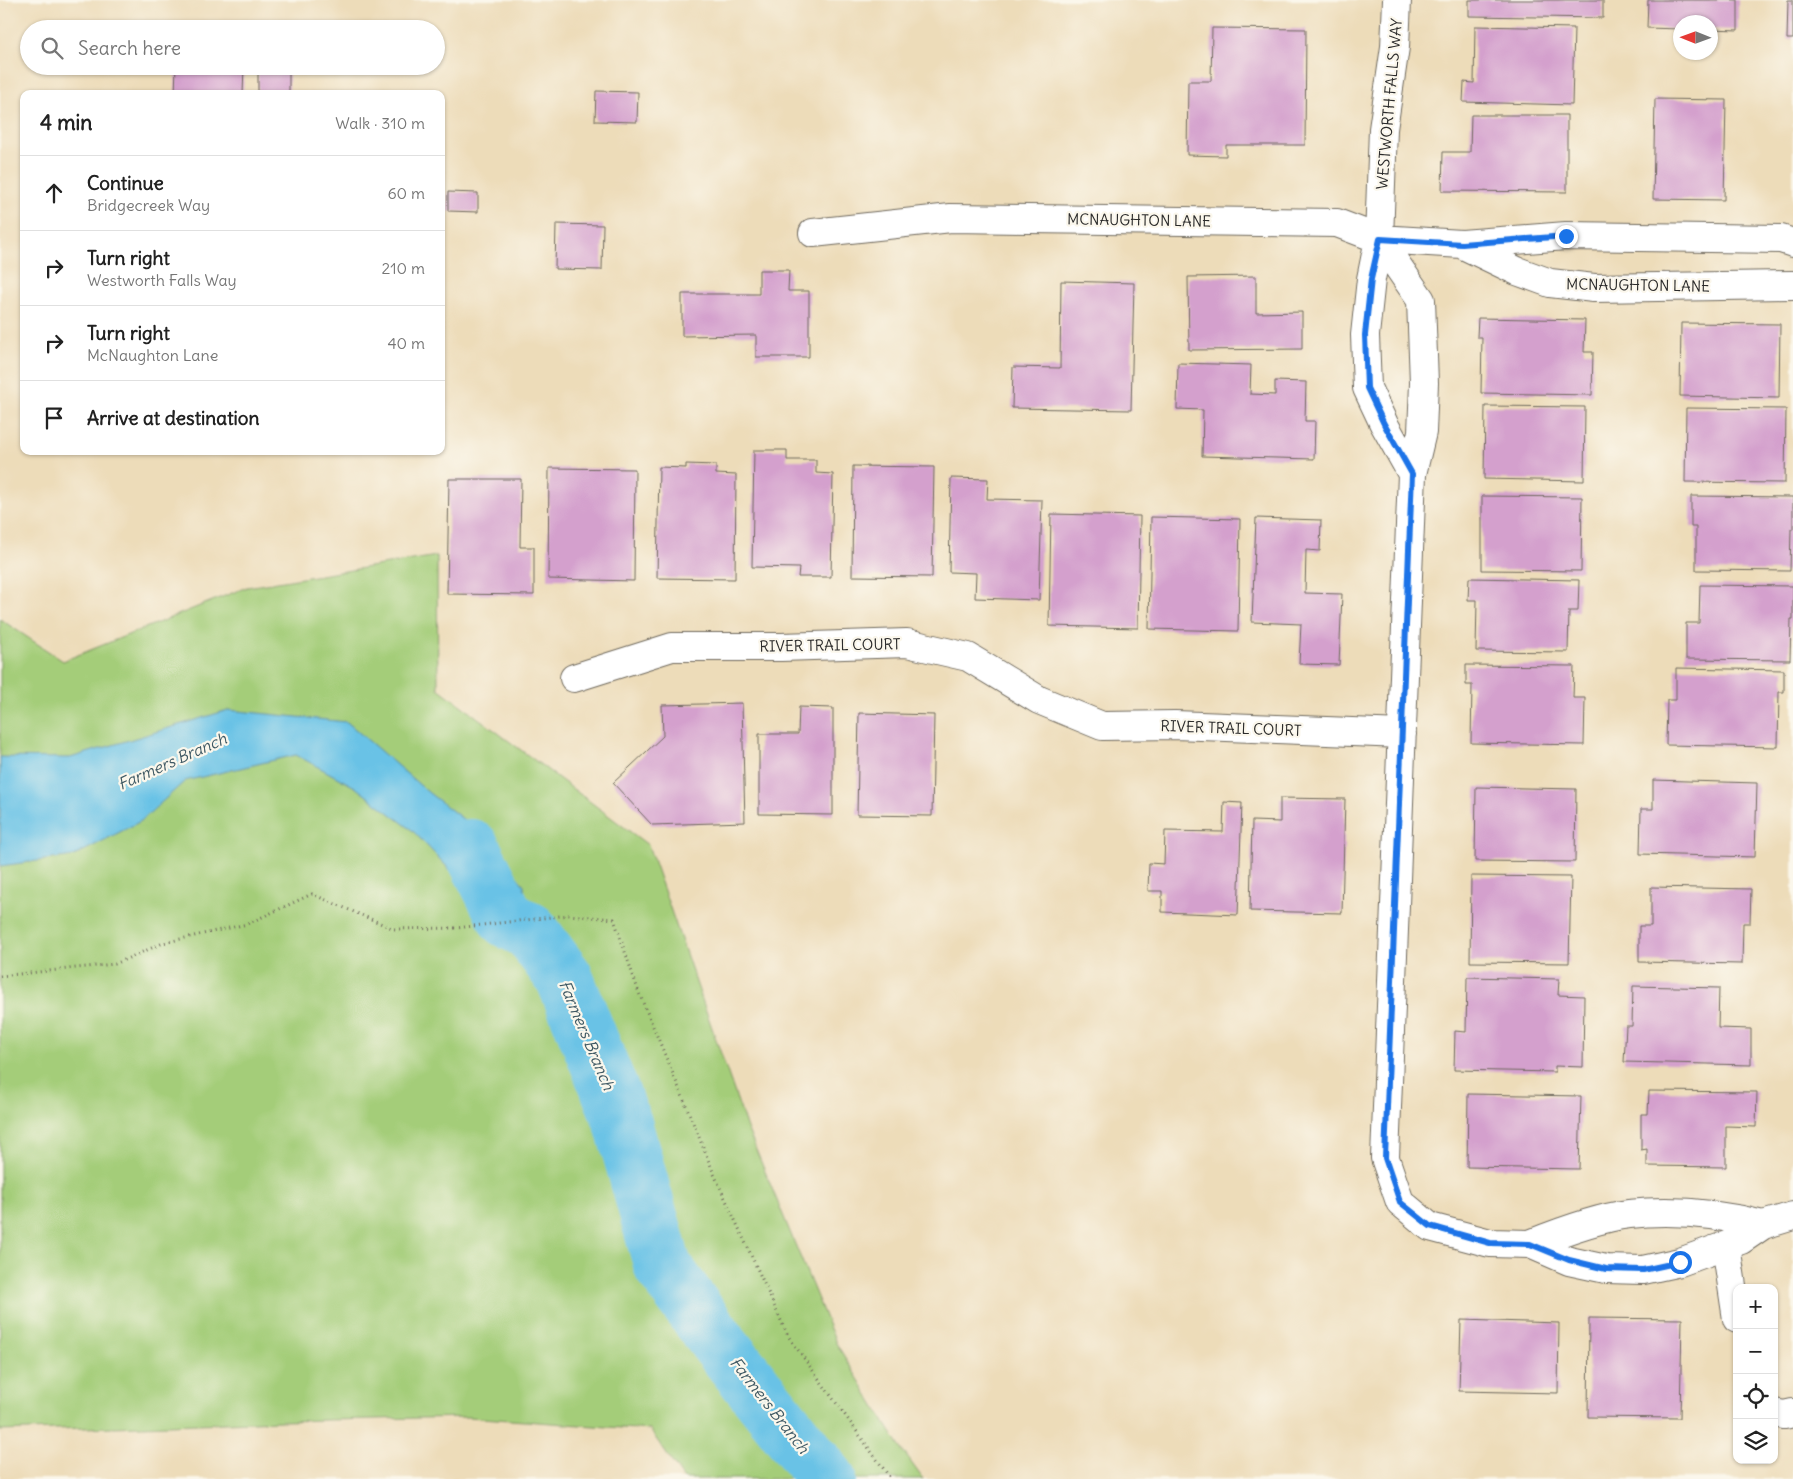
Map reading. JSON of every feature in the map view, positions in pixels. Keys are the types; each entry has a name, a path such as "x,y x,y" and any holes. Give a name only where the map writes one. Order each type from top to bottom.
{"street":[{"name":"WESTWORTH FALLS WAY","path":"1397,0 1395,47 1384,129 1380,239 1371,279 1365,335 1367,388 1384,424 1412,474"},
{"name":"MCNAUGHTON LANE","path":"814,233 950,218 1096,219 1337,223 1380,239 1462,244 1566,236 1781,239 1793,243"},
{"path":"1380,239 1421,300 1424,383 1422,432 1412,474 1385,1158 1400,1202 1430,1226 1490,1243 1530,1244 1569,1260 1606,1269 1643,1270 1680,1262 1741,1240 1763,1225 1793,1216"},
{"name":"MCNAUGHTON LANE","path":"1462,244 1517,271 1550,283 1594,288 1793,285"},
{"name":"RIVER TRAIL COURT","path":"574,678 672,647 782,647 907,643 968,657 1039,700 1102,726 1175,725 1402,734"},
{"path":"1530,1244 1570,1228 1628,1214 1678,1212 1737,1218 1763,1225"},
{"path":"1726,1246 1733,1292"},
{"path":"1778,1414 1784,1415 1793,1413"}],"path":[{"path":"0,976 115,964 163,943 247,924 312,894 394,929 456,928 569,915 614,919 639,993 714,1174 788,1336 891,1479"}],"green space":[{"path":"437,556 438,688 648,845 747,1128 836,1343 900,1447 923,1479 684,1479 650,1430 468,1417 281,1421 0,1431 0,619 63,661 247,587"}],"water":[{"path":"228,710 347,722 429,793 480,832 524,885 526,923 493,915 412,830 355,787 296,755 185,781 141,821 74,856 0,866 0,757 70,758"}],"building":[{"path":"1469,0 1603,0 1603,18 1469,16"},
{"path":"1648,0 1738,0 1738,30 1718,29 1718,15 1673,15 1673,29 1647,28"},
{"path":"1788,0 1793,0 1793,39 1787,39"},
{"path":"1475,26 1574,28 1572,105 1463,102 1464,82 1474,83"},
{"path":"1212,28 1306,29 1305,145 1226,145 1226,156 1187,155 1188,81 1211,81"},
{"path":"176,75 244,75 243,90 175,90"},
{"path":"258,75 289,75 289,90 258,90"},
{"path":"596,91 638,92 637,122 595,121"},
{"path":"1655,99 1726,100 1724,200 1653,199"},
{"path":"1471,115 1567,115 1567,192 1442,191 1443,152 1470,152"},
{"path":"448,192 478,193 478,212 448,211"},
{"path":"556,224 603,225 602,270 555,269"},
{"path":"759,270 789,270 788,291 809,291 809,357 756,357 756,335 682,336 682,294 759,294"},
{"path":"1256,276 1256,313 1302,312 1302,349 1189,350 1188,277"},
{"path":"1061,281 1134,283 1131,410 1012,408 1013,367 1060,368"},
{"path":"1478,318 1585,320 1584,352 1593,352 1592,395 1481,393 1482,337 1477,337"},
{"path":"1681,323 1780,324 1779,398 1680,396"},
{"path":"1178,363 1251,365 1250,394 1275,395 1275,381 1306,382 1305,421 1315,421 1314,459 1202,456 1203,410 1177,409"},
{"path":"1485,406 1585,407 1584,481 1484,479"},
{"path":"1686,408 1786,409 1785,483 1685,482"},
{"path":"754,450 787,450 787,460 816,460 816,473 833,474 831,577 798,577 799,568 752,567"},
{"path":"686,464 716,465 716,474 736,475 735,579 657,578 659,467 686,468"},
{"path":"853,466 934,467 932,577 852,576"},
{"path":"549,468 635,469 634,581 548,579"},
{"path":"951,478 988,479 987,499 1042,500 1039,600 975,598 976,573 949,572"},
{"path":"449,479 521,479 520,547 534,547 534,595 447,594"},
{"path":"1482,496 1582,497 1581,571 1482,570"},
{"path":"1691,496 1793,497 1790,571 1696,570 1696,527 1691,527"},
{"path":"1051,514 1140,516 1138,628 1049,626"},
{"path":"1151,517 1240,519 1238,631 1149,629"},
{"path":"1256,518 1321,520 1320,551 1306,550 1305,593 1342,594 1339,665 1299,664 1301,624 1252,622"},
{"path":"1469,578 1579,580 1578,611 1569,611 1568,652 1476,651 1477,600 1468,600"},
{"path":"1700,585 1793,586 1790,660 1686,659 1686,623 1699,623"},
{"path":"1466,665 1574,666 1573,698 1585,698 1584,745 1471,743 1472,685 1466,685"},
{"path":"1676,668 1784,670 1784,692 1779,692 1778,747 1666,745 1667,700 1676,700"},
{"path":"742,703 745,822 652,825 613,783 663,736 662,705"},
{"path":"799,707 833,708 833,815 759,814 759,734 798,734"},
{"path":"859,713 934,715 932,816 857,815"},
{"path":"1653,780 1757,783 1755,857 1640,854 1641,809 1653,809"},
{"path":"1476,787 1576,789 1575,862 1475,861"},
{"path":"1280,798 1345,799 1342,913 1250,911 1252,821 1280,822"},
{"path":"1224,802 1242,803 1238,915 1162,912 1162,891 1148,891 1149,863 1164,864 1165,831 1223,832"},
{"path":"1471,876 1571,877 1569,963 1470,962"},
{"path":"1651,887 1751,889 1750,923 1743,923 1742,964 1639,962 1639,926 1651,926"},
{"path":"1467,977 1559,979 1558,995 1584,996 1583,1067 1555,1066 1555,1072 1454,1070 1455,1031 1466,1032"},
{"path":"1633,986 1719,988 1718,1028 1751,1029 1751,1065 1624,1062 1626,1026 1632,1026"},
{"path":"1649,1091 1757,1092 1756,1127 1726,1126 1726,1167 1647,1166 1647,1149 1641,1150 1641,1114 1648,1114"},
{"path":"1468,1094 1581,1096 1579,1169 1467,1167"},
{"path":"1589,1318 1682,1319 1680,1418 1588,1417"},
{"path":"1461,1320 1559,1323 1558,1393 1459,1391"}],"waterway":[{"name":"Farmers Branch","path":"471,848 507,919 530,931 564,977 623,1123 663,1267 717,1341 827,1479"}],"route":[{"path":"1566,236 1462,244 1380,239 1371,279 1365,335 1367,388 1384,424 1412,474 1385,1158 1400,1202 1430,1226 1490,1243 1530,1244 1569,1260 1606,1269 1643,1270 1680,1262"}]}
